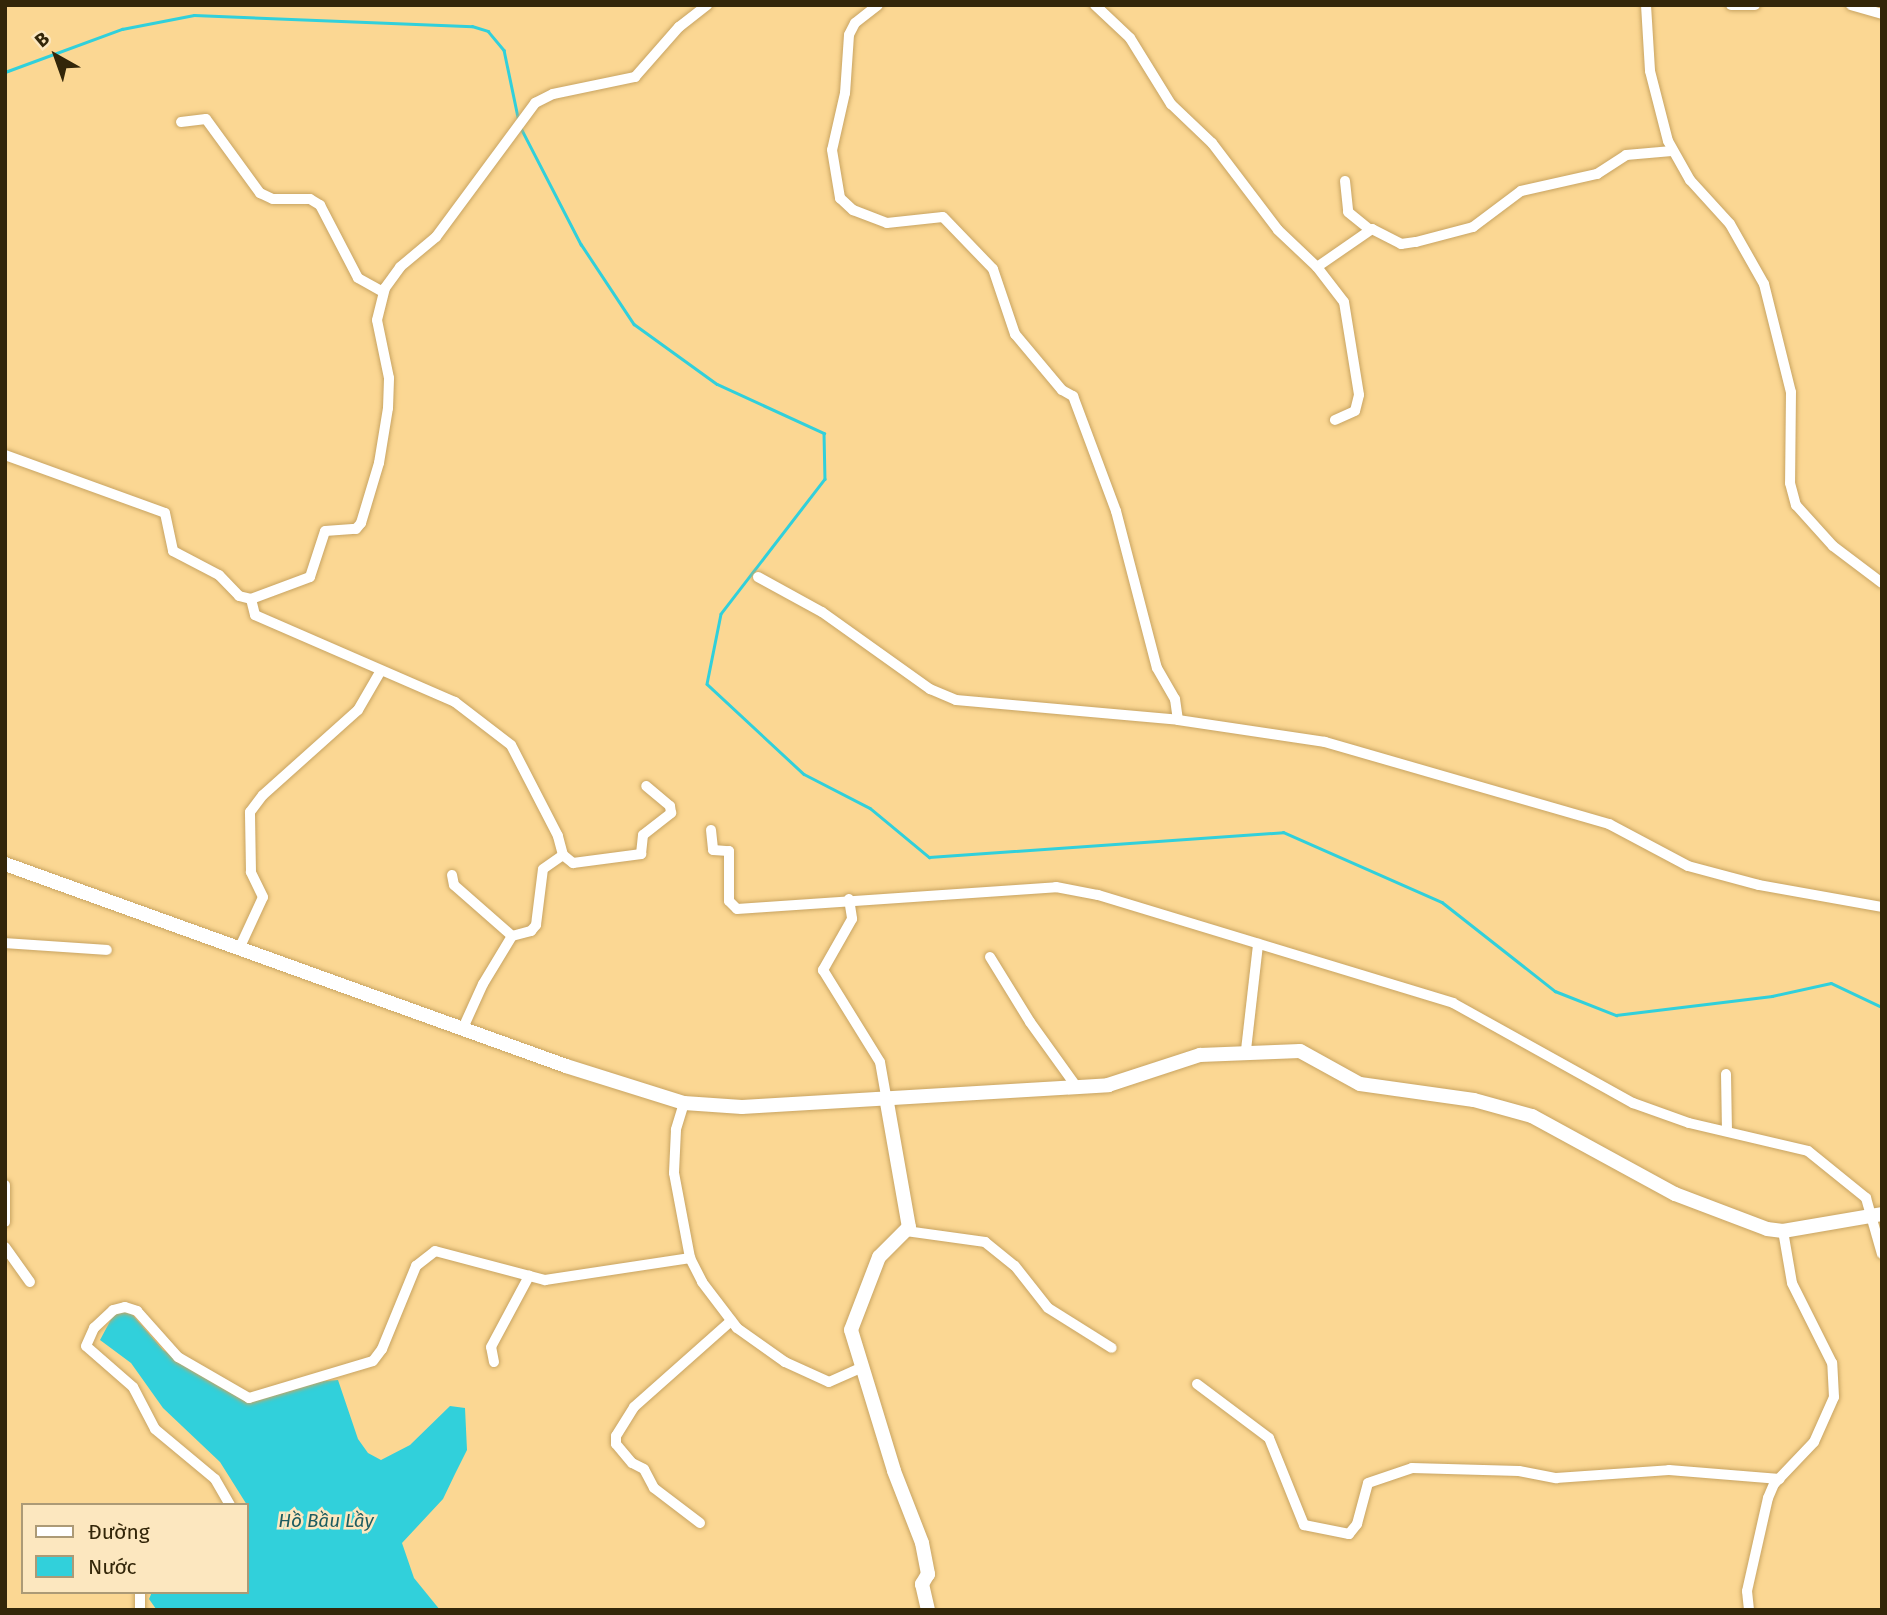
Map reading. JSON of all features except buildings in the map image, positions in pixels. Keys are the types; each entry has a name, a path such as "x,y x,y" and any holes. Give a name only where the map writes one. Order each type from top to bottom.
{"street":[{"path":"5,456 165,513 173,551 219,575 239,596 251,599 310,577 325,531 356,529 361,523 379,463 388,408 389,378 377,329 383,292 400,267 436,237 521,122 542,98 635,77 679,27 706,5"},
{"path":"878,5 855,23 849,35 845,93 832,150 841,198 853,210 887,223 943,217 993,270 1015,334 1062,390 1073,396 1121,526 1157,668 1175,699 1178,720"},
{"path":"1095,5 1138,48 1171,104 1212,143 1278,230 1317,267 1344,302 1352,330 1358,405 1351,414 1335,419"},
{"path":"1646,5 1650,71 1672,151 1690,180 1730,224 1764,284 1791,392 1790,483 1796,505 1833,546 1882,583"},
{"path":"1731,5 1755,5"},
{"path":"1851,5 1882,13"},
{"path":"181,122 201,118 210,122 260,193 273,199 310,199 320,205 358,278 383,292"},
{"path":"1345,181 1348,212 1370,230 1401,244 1416,243 1473,227 1521,191 1597,174 1626,155 1672,151"},
{"path":"1317,267 1370,230"},
{"path":"758,577 822,612 930,689 956,699 1178,720 1336,745 1609,824 1688,866 1759,885 1882,907"},
{"path":"251,599 255,615 455,702 510,744 558,836 563,855 573,863 642,854 643,835 670,813 670,806 646,786"},
{"path":"239,949 263,897 251,872 250,812 263,795 358,710 380,671"},
{"path":"711,830 713,850 729,852 729,901 737,909 849,899 1056,887 1453,1003 1633,1103 1727,1132 1808,1151 1853,1184 1878,1215 1882,1254"},
{"path":"463,1028 483,984 512,936 534,929 541,873 563,855"},
{"path":"5,864 463,1028 684,1103 742,1107 1113,1084 1187,1057 1246,1050 1308,1052 1360,1084 1474,1100 1514,1111 1695,1203 1783,1231 1878,1215"},
{"path":"452,875 454,885 512,936"},
{"path":"849,899 849,926 829,953 823,970 880,1062 909,1214 906,1231 879,1257 854,1319 853,1343 894,1472 922,1543 928,1574 922,1584 928,1610"},
{"path":"5,943 107,950"},
{"path":"1246,1050 1258,944"},
{"path":"990,957 1030,1023 1076,1086"},
{"path":"1726,1074 1727,1132"},
{"path":"684,1103 673,1160 690,1258 731,1321 764,1348 820,1380 837,1380 862,1367"},
{"path":"5,1185 5,1222"},
{"path":"906,1231 985,1242 1015,1266 1048,1308 1112,1348"},
{"path":"1749,1610 1747,1591 1768,1498 1780,1479 1814,1442 1828,1419 1834,1382 1827,1348 1789,1274 1783,1231"},
{"path":"5,1247 30,1282"},
{"path":"229,1503 215,1479 155,1429 132,1387 86,1346 94,1328 113,1310 125,1307 137,1311 178,1357 249,1398 373,1361 382,1349 415,1265 430,1253 447,1251 529,1276 553,1280 690,1258"},
{"path":"494,1362 491,1347 529,1276"},
{"path":"699,1522 654,1488 644,1469 632,1463 616,1444 617,1436 634,1408 731,1321"},
{"path":"1198,1384 1269,1438 1281,1476 1308,1527 1352,1532 1368,1482 1412,1468 1519,1471 1556,1478 1678,1470 1780,1479"}],"water":[{"name":"Hồ Bầu Lầy","path":"115,1312 130,1312 163,1350 251,1401 311,1382 338,1380 358,1439 368,1453 381,1460 410,1445 450,1406 465,1408 467,1450 443,1499 402,1543 414,1578 440,1610 156,1609 149,1599 151,1594 248,1594 248,1503 220,1462 163,1408 131,1363 100,1340"}],"waterway":[{"path":"5,72 122,29 194,15 472,26 488,31 504,50 519,122"},
{"path":"521,128 581,244 634,324 717,384 824,433 825,479 721,614 707,684 804,774 870,808 929,857 1283,832 1442,902 1555,991 1616,1015 1772,996 1831,983 1882,1007"}]}
